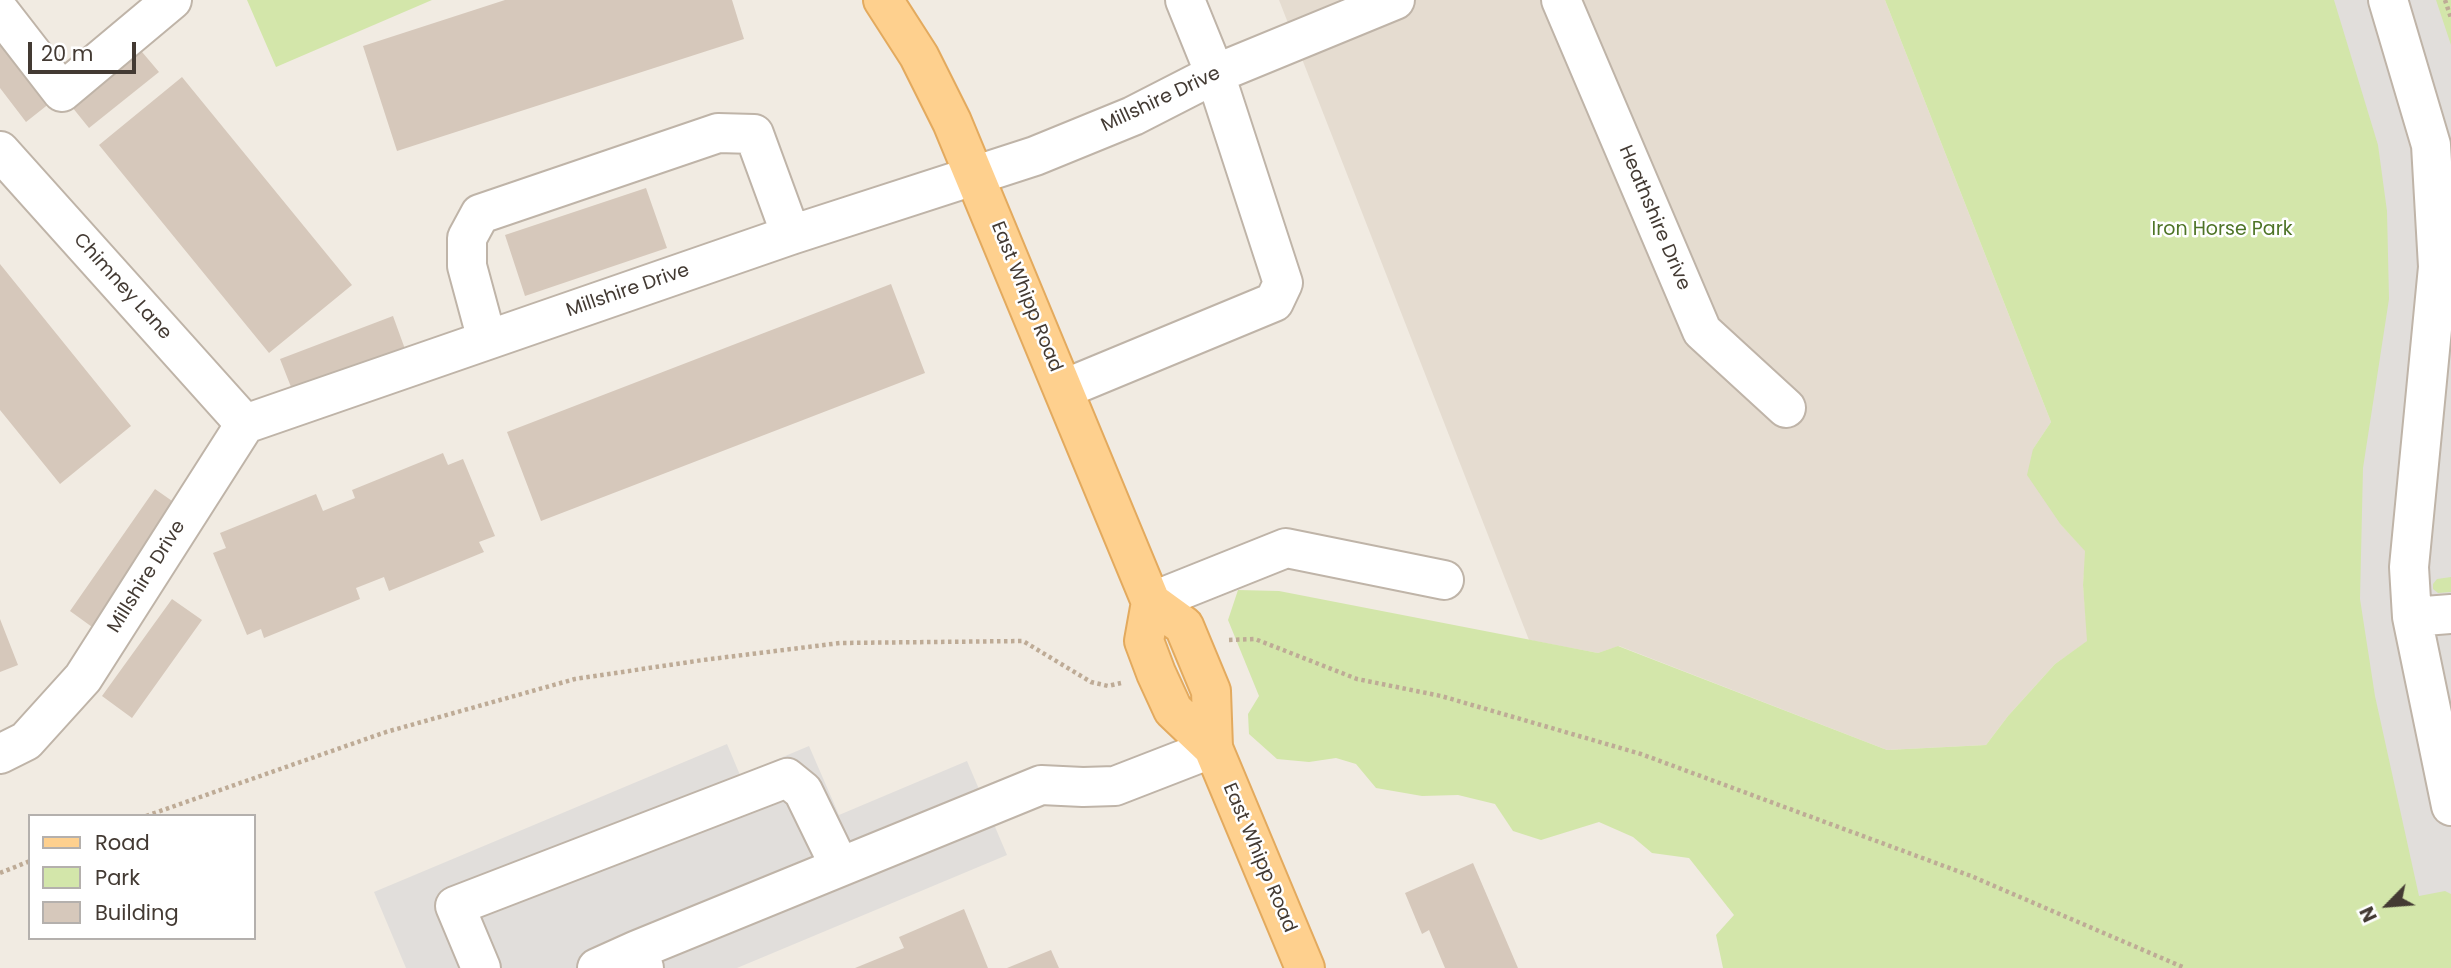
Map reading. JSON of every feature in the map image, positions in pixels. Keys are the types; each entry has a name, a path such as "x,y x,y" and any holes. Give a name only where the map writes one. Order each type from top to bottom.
{"main road":[{"name":"East Whipp Road","path":"883,0 919,56 952,122 1151,602 1144,641 1172,710 1213,748 1305,968"}],"street":[{"path":"0,12 62,92 172,0"},
{"path":"1064,389 1274,302 1283,283 1215,74 1185,0"},
{"name":"Millshire Drive","path":"0,754 26,741 83,678 244,424 791,235 1035,156 1133,116 1215,74 1395,0"},
{"name":"Heathshire Drive","path":"1561,0 1702,331 1786,408"},
{"path":"2388,0 2431,145 2438,267 2409,567 2412,617 2451,806"},
{"path":"487,340 467,266 467,238 480,215 494,210 718,133 754,134 791,235"},
{"name":"Chimney Lane","path":"0,151 244,424"},
{"path":"1151,602 1286,548 1444,579"},
{"path":"2412,617 2451,614"},
{"path":"597,968 641,959 840,867 1041,785 1083,788 1115,786 1213,748"},
{"path":"481,968 455,906 788,778 803,791 840,867"}],"path":[{"path":"2445,0 2451,18"},
{"path":"1234,639 1255,639 1357,679 1441,696 1640,754 1971,876 2185,968"},
{"path":"152,814 386,732 575,680 703,660 840,643 1023,641 1091,682 1111,685"},
{"path":"0,873 28,862"}],"shaded area":[{"path":"1279,0 1885,0 2051,422 2033,449 2061,525 2086,551 2083,585 2088,641 2055,664 1986,745 1887,750 1619,646 1598,653 1529,640"},
{"path":"2334,0 2436,0 2451,45 2451,577 2437,579 2433,589 2438,593 2451,592 2451,894 2445,891 2419,896 2375,696 2360,599 2363,468 2389,299 2387,211 2378,145"},
{"path":"727,744 740,775 809,746 839,815 967,761 1007,855 737,968 406,968 374,892"}],"green space":[{"path":"247,0 432,0 276,67"},
{"name":"Iron Horse Park","path":"1885,0 2451,0 2451,968 1723,968 1716,935 1734,915 1689,858 1652,853 1633,837 1599,822 1541,840 1513,831 1495,804 1458,795 1422,796 1376,788 1356,764 1336,758 1309,762 1277,759 1249,734 1248,714 1259,696 1228,620 1238,590 1279,591 1598,653 1618,646 1887,750 1986,745 2055,664 2087,641 2083,585 2085,551 2061,525 2027,475 2033,449 2051,422"}],"building":[{"path":"505,0 732,0 744,39 397,151 363,46"},
{"path":"0,40 50,103 26,122 0,88"},
{"path":"137,46 159,72 89,128 68,102"},
{"path":"182,77 352,285 269,353 99,145"},
{"path":"646,188 667,248 525,296 505,235"},
{"path":"0,264 131,426 60,484 0,410"},
{"path":"891,284 925,373 541,521 507,432"},
{"path":"393,316 405,349 293,392 280,359"},
{"path":"443,453 448,465 463,459 495,536 479,542 484,552 389,591 384,577 356,588 360,599 264,638 261,629 247,635 213,553 226,548 220,533 316,494 323,511 355,498 352,490"},
{"path":"155,489 185,510 99,632 70,611"},
{"path":"172,599 202,620 132,718 102,696"},
{"path":"0,619 18,665 0,672"},
{"path":"1473,863 1518,968 1445,968 1429,930 1422,934 1405,893"},
{"path":"964,909 988,968 855,968 904,948 899,937"},
{"path":"1051,950 1059,968 1007,968"}]}
